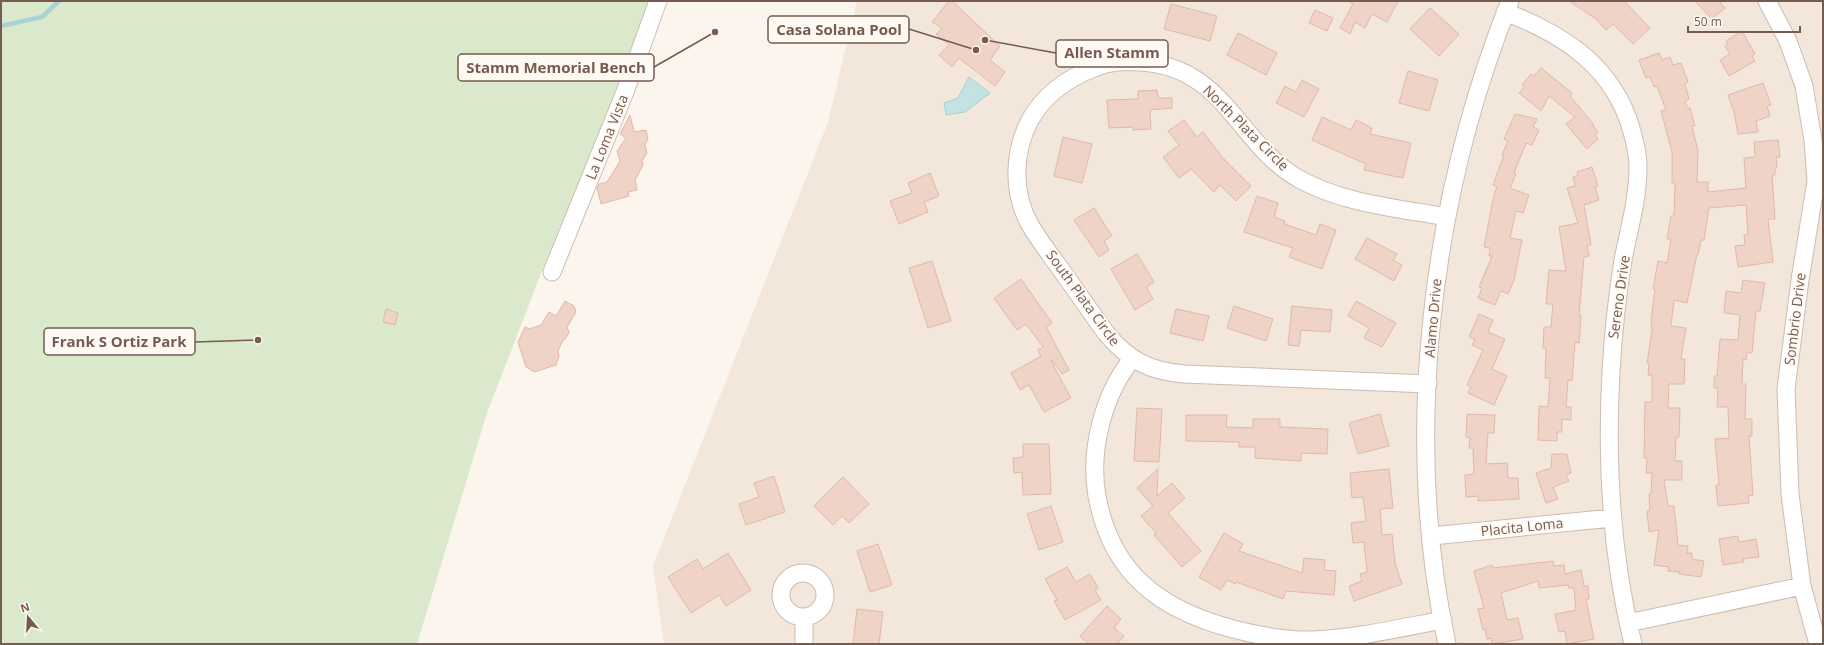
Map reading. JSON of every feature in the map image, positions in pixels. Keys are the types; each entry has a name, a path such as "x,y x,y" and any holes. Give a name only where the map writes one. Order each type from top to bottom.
{"street":[{"name":"La Loma Vista","path":"552,272 625,92 658,1"},
{"name":"Sombrio Drive","path":"1768,1 1788,41 1804,86 1819,181 1800,280 1786,389 1790,494 1802,586 1818,644"},
{"name":"Alamo Drive","path":"1447,644 1432,536 1427,446 1428,384 1435,289 1446,217 1471,117 1508,7"},
{"name":"Sereno Drive","path":"1508,7 1522,18 1556,36 1584,54 1596,66 1616,94 1625,112 1636,148 1638,185 1619,287 1611,371 1609,430 1612,518 1628,624 1633,644"},
{"name":"North Plata Circle","path":"1114,62 1151,63 1174,68 1187,73 1200,81 1222,101 1271,156 1290,172 1316,188 1350,200 1446,217"},
{"name":"South Plata Circle","path":"1114,62 1100,65 1071,78 1045,99 1035,111 1021,141 1016,175 1022,208 1033,230 1114,343 1132,359 1157,370 1184,374 1428,384"},
{"path":"1132,359 1120,377 1106,408 1094,466 1095,486 1099,508 1106,530 1129,568 1145,586 1168,604 1200,619 1265,640 1336,638 1443,620"},
{"name":"Placita Loma","path":"1432,536 1612,518"},
{"path":"1628,624 1802,586"},
{"path":"804,617 804,644"}],"shaded area":[{"path":"857,1 1823,1 1823,644 664,644 653,566 828,122"}],"green space":[{"path":"1,1 657,1 543,268 487,413 417,644 1,644"}],"water":[{"path":"969,77 990,93 965,112 946,115 944,103 958,98"}],"building":[{"path":"949,1 952,1 1000,46 990,60 1005,72 995,86 959,58 952,67 939,55 949,45 936,34 942,28 932,22"},
{"path":"1348,1 1398,1 1387,22 1372,14 1365,28 1355,22 1350,34 1340,28 1353,4"},
{"path":"1569,1 1624,1 1650,28 1633,44 1613,24 1606,30 1596,19"},
{"path":"1695,1 1719,1 1725,8 1712,19"},
{"path":"1171,4 1217,16 1210,41 1164,29"},
{"path":"1430,8 1459,34 1439,56 1410,29"},
{"path":"1315,10 1333,18 1327,31 1309,23"},
{"path":"1742,31 1755,54 1752,56 1755,61 1729,76 1720,60 1730,54 1725,46 1728,44 1726,41"},
{"path":"1238,33 1277,53 1266,75 1227,55"},
{"path":"1659,53 1662,60 1670,57 1673,65 1681,63 1688,82 1685,84 1689,99 1685,102 1688,108 1690,108 1695,126 1692,126 1698,151 1697,182 1708,182 1708,192 1746,188 1744,158 1755,157 1754,142 1778,140 1780,157 1776,157 1777,168 1775,168 1775,175 1772,175 1775,219 1768,219 1773,262 1738,267 1735,246 1745,245 1744,235 1748,234 1746,205 1709,208 1704,240 1701,240 1698,255 1697,254 1687,303 1674,300 1671,326 1686,328 1681,359 1685,359 1684,384 1669,384 1668,408 1680,408 1679,437 1676,437 1675,461 1682,461 1682,480 1664,480 1668,506 1674,506 1678,545 1688,546 1687,553 1692,553 1692,559 1704,561 1701,577 1679,574 1680,572 1668,571 1669,567 1654,565 1659,530 1649,532 1647,511 1650,510 1649,494 1651,494 1652,473 1646,473 1647,458 1644,458 1645,402 1652,402 1652,375 1648,375 1649,363 1647,363 1652,330 1651,321 1655,289 1653,289 1658,261 1667,263 1671,239 1667,239 1671,216 1674,216 1675,183 1672,183 1672,152 1661,111 1666,110 1657,86 1654,87 1650,77 1646,78 1639,60"},
{"path":"1541,68 1572,93 1570,96 1598,132 1595,135 1598,139 1587,149 1566,124 1575,117 1549,96 1541,111 1519,93 1524,87 1522,85 1531,74 1534,76"},
{"path":"1408,71 1438,80 1429,111 1399,103"},
{"path":"1302,80 1319,89 1304,117 1276,103 1285,86 1296,92"},
{"path":"1763,83 1771,105 1767,106 1770,116 1756,121 1758,132 1738,134 1734,112 1728,95"},
{"path":"1157,90 1158,98 1172,98 1172,108 1150,110 1151,129 1133,130 1133,127 1109,128 1107,100 1138,99 1138,91"},
{"path":"1515,114 1537,119 1533,127 1539,130 1532,145 1526,143 1514,173 1516,174 1510,188 1529,195 1523,213 1516,211 1510,238 1522,240 1514,280 1508,294 1501,291 1495,305 1478,298 1482,288 1479,287 1492,256 1489,256 1490,248 1484,247 1494,195 1497,187 1493,185 1508,141 1504,139"},
{"path":"630,115 634,132 646,130 648,139 645,145 647,153 642,161 643,165 635,180 637,190 628,192 629,196 601,204 597,188 599,184 607,182 620,161 617,151 626,138 620,134"},
{"path":"1322,117 1351,130 1356,120 1372,128 1370,134 1411,143 1403,178 1364,170 1366,164 1312,140"},
{"path":"1184,120 1197,137 1203,132 1222,157 1251,186 1236,201 1220,185 1214,192 1191,169 1179,178 1163,157 1179,145 1168,131"},
{"path":"1063,137 1092,144 1082,183 1054,176"},
{"path":"1592,167 1598,186 1595,187 1599,200 1584,205 1591,245 1587,245 1589,256 1584,257 1579,316 1581,316 1579,343 1575,342 1572,381 1568,380 1566,407 1571,407 1571,420 1562,419 1562,432 1557,432 1557,441 1538,440 1539,406 1548,407 1550,378 1545,378 1546,349 1543,348 1544,327 1551,327 1553,304 1546,304 1549,270 1566,271 1559,227 1578,223 1567,188 1575,186 1573,177 1578,175 1577,172"},
{"path":"930,173 939,196 924,202 928,212 899,224 890,201 912,193 908,183"},
{"path":"1257,196 1278,203 1274,217 1285,221 1284,224 1316,235 1320,224 1336,230 1322,269 1289,257 1293,248 1244,232"},
{"path":"1094,208 1112,236 1104,241 1109,250 1099,257 1074,220"},
{"path":"1367,238 1397,254 1393,260 1402,265 1394,281 1355,259"},
{"path":"1137,254 1154,282 1146,287 1153,299 1135,310 1111,269"},
{"path":"932,261 951,321 928,328 909,268"},
{"path":"1021,279 1052,323 1046,327 1069,370 1062,374 1052,360 1051,361 1071,398 1044,412 1029,385 1020,390 1011,373 1041,356 1038,350 1043,347 1026,324 1017,330 994,298"},
{"path":"1743,280 1765,283 1760,311 1756,311 1752,353 1747,352 1746,360 1743,359 1742,384 1746,384 1745,419 1752,419 1752,436 1749,436 1753,495 1748,496 1749,503 1718,506 1716,485 1719,485 1715,439 1729,438 1728,407 1717,407 1718,388 1714,388 1714,376 1717,376 1720,339 1738,340 1740,315 1724,313 1726,291 1741,293"},
{"path":"565,301 574,306 576,312 567,327 569,333 563,340 558,351 559,356 556,365 534,372 526,367 518,342 525,327 529,329 541,325 549,312 556,316"},
{"path":"1356,301 1396,323 1382,347 1364,338 1369,328 1348,316"},
{"path":"1234,306 1273,319 1266,341 1227,328"},
{"path":"1292,306 1332,310 1330,332 1301,330 1299,346 1288,345"},
{"path":"386,309 398,313 395,325 383,322"},
{"path":"1176,309 1209,316 1203,341 1170,333"},
{"path":"1479,314 1493,320 1488,332 1505,339 1492,369 1507,376 1494,405 1468,393 1471,387 1467,385 1483,350 1472,345 1475,340 1469,337"},
{"path":"1137,408 1162,409 1159,462 1134,461"},
{"path":"1380,414 1389,446 1358,454 1349,423"},
{"path":"1467,414 1495,415 1494,433 1488,433 1486,464 1507,463 1508,478 1518,478 1519,499 1478,501 1478,496 1466,497 1465,475 1474,474 1473,448 1469,448 1470,437 1466,437"},
{"path":"1186,415 1227,415 1226,427 1253,428 1253,419 1280,419 1280,427 1328,429 1327,454 1301,453 1301,461 1255,458 1255,447 1239,447 1239,442 1186,441"},
{"path":"1023,444 1049,444 1051,494 1023,495 1022,472 1014,473 1013,458 1023,457"},
{"path":"1552,454 1567,454 1571,473 1566,475 1569,481 1553,487 1558,499 1546,503 1536,473 1551,468"},
{"path":"1158,469 1157,496 1172,483 1185,498 1168,513 1201,551 1182,567 1154,535 1156,533 1141,516 1153,506 1137,488"},
{"path":"1389,469 1393,508 1380,509 1382,535 1392,534 1395,563 1402,584 1354,601 1349,586 1362,581 1360,574 1367,572 1364,542 1353,543 1351,523 1366,521 1363,497 1352,498 1350,473"},
{"path":"774,476 785,512 746,525 739,504 759,497 754,483"},
{"path":"843,477 869,504 849,523 842,516 833,525 814,506"},
{"path":"1051,506 1063,542 1039,550 1027,514"},
{"path":"1224,533 1243,544 1239,551 1302,573 1304,558 1325,560 1324,570 1336,571 1334,595 1286,591 1283,599 1236,582 1235,584 1227,580 1221,590 1199,577"},
{"path":"1738,536 1739,542 1756,539 1759,557 1743,559 1744,562 1723,565 1719,539"},
{"path":"878,544 892,585 870,592 857,551"},
{"path":"728,553 751,590 726,606 719,595 691,613 668,577 697,559 703,569"},
{"path":"1553,561 1554,566 1564,565 1565,574 1581,570 1584,586 1588,586 1589,599 1586,599 1594,639 1567,644 1565,631 1559,632 1555,614 1576,610 1574,588 1569,588 1568,585 1539,588 1538,581 1501,593 1507,620 1518,618 1523,639 1492,644 1491,638 1487,639 1485,629 1483,630 1478,609 1484,608 1474,571 1492,565 1493,568"},
{"path":"1067,567 1076,582 1090,574 1098,588 1095,590 1101,600 1065,620 1054,601 1057,600 1045,579"},
{"path":"1107,606 1121,619 1114,628 1124,636 1117,644 1089,644 1080,636"},
{"path":"857,609 883,612 879,644 853,644"}],"waterway":[{"path":"1,26 42,17 59,1"}],"place":[{"name":"Stamm Memorial Bench","path":"715,32"},
{"name":"Allen Stamm","path":"985,40"},
{"name":"Casa Solana Pool","path":"976,50"},
{"name":"Frank S Ortiz Park","path":"258,340"}]}
